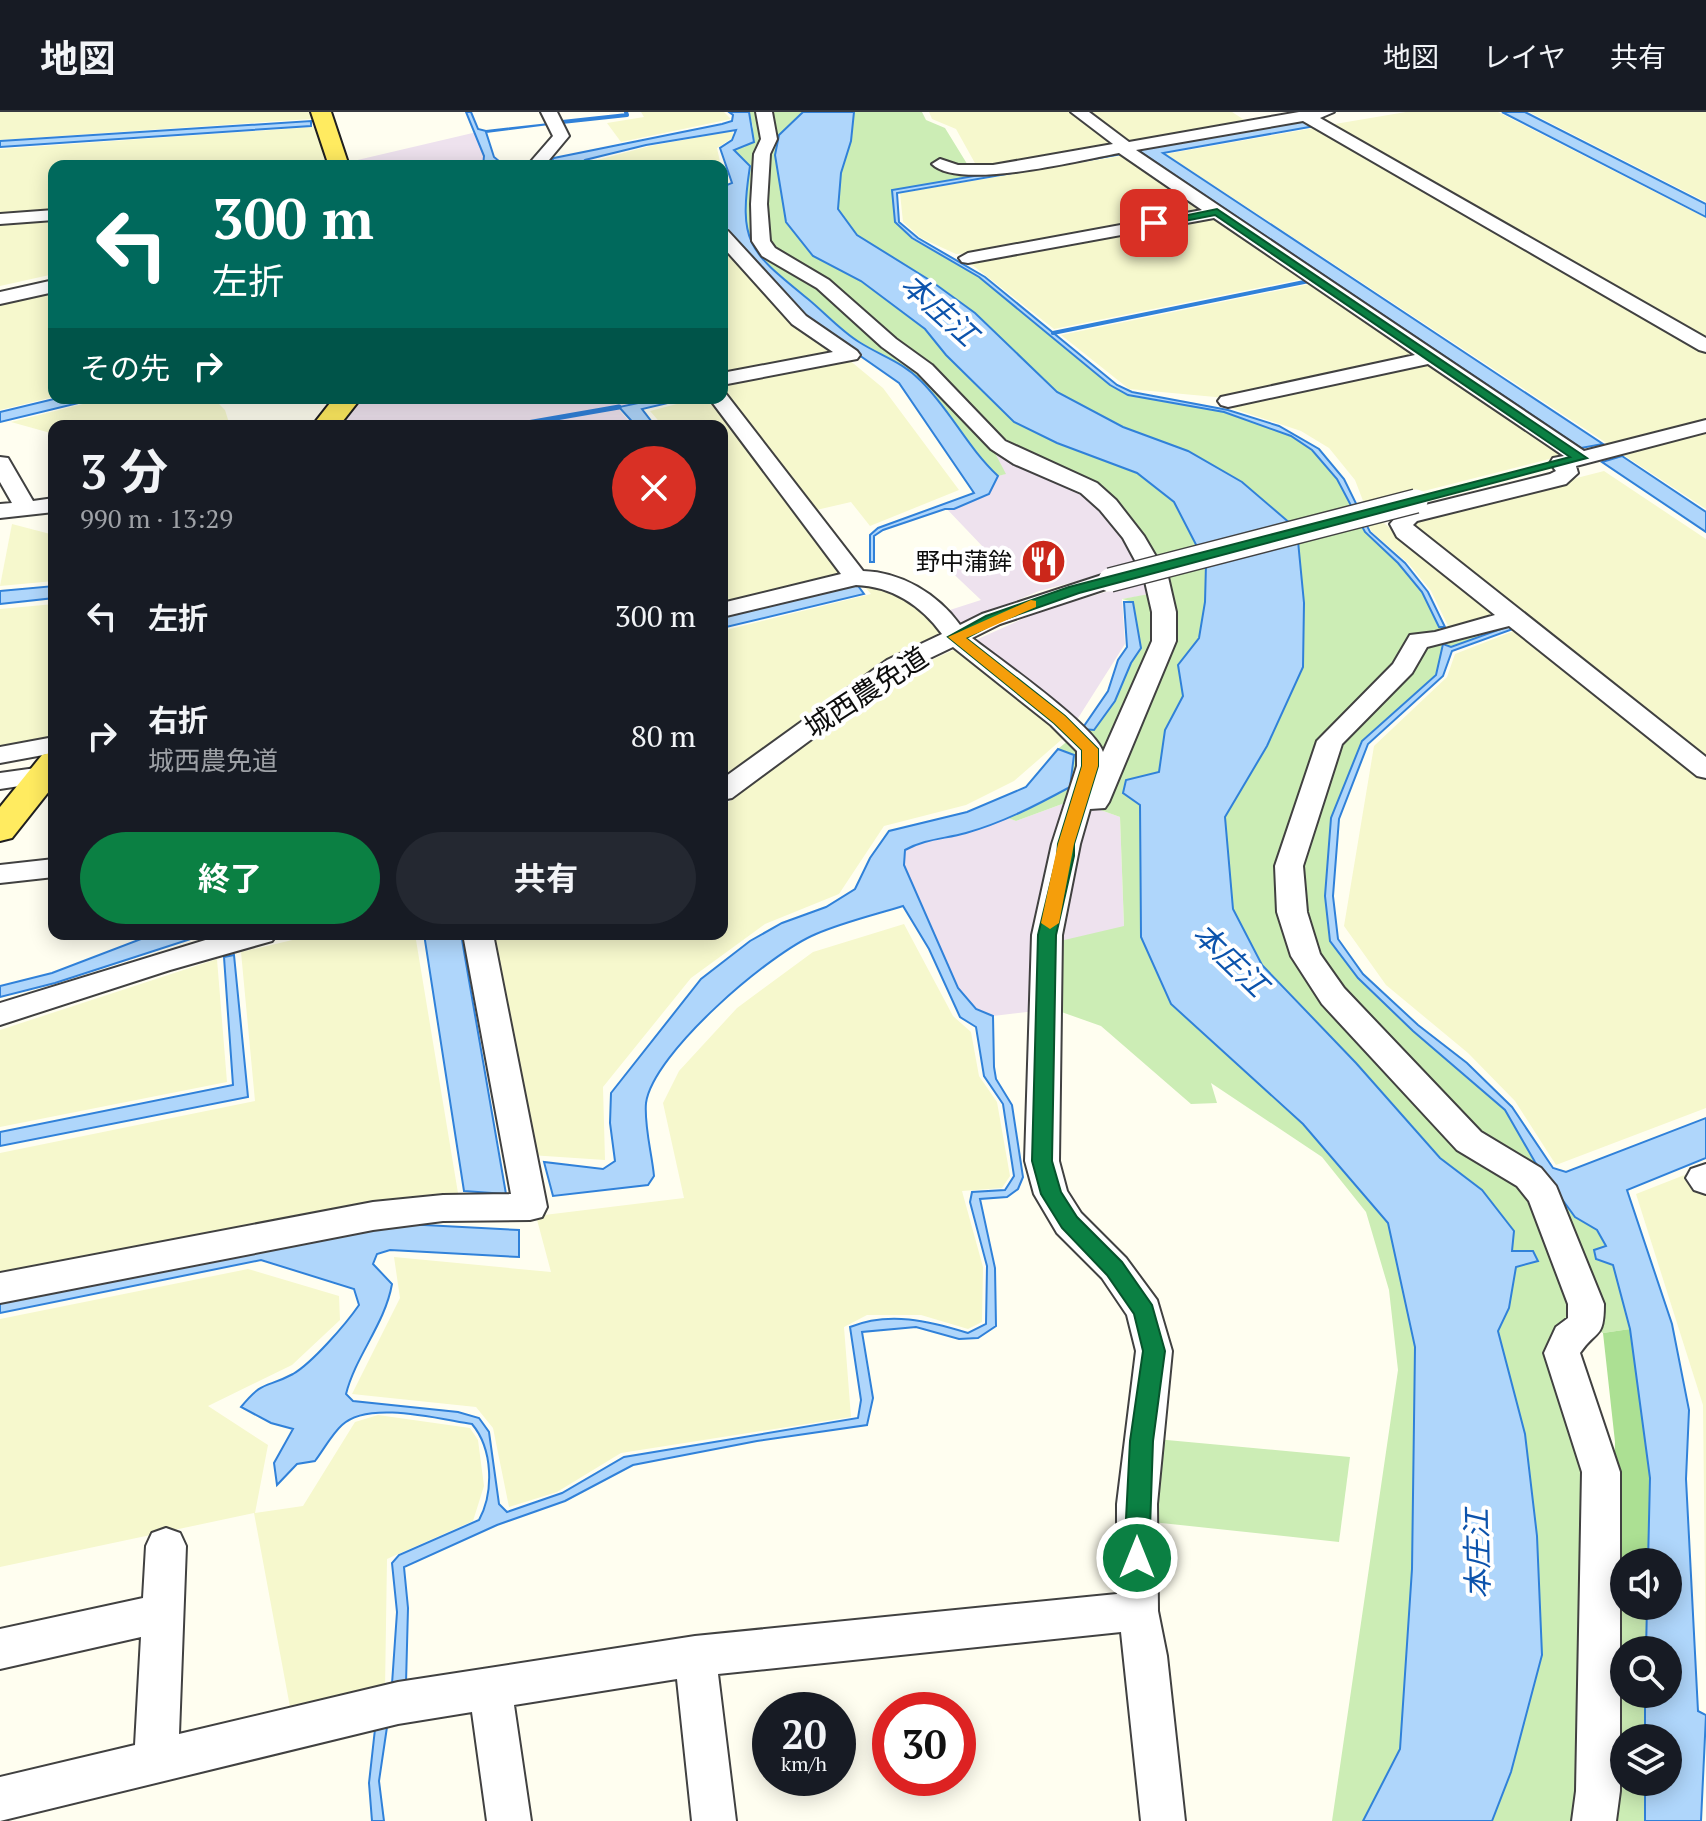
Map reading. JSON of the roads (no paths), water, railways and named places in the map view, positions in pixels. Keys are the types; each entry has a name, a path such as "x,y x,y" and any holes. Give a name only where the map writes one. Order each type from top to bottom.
{"main road":[{"path":"321,112 337,160"},
{"path":"330,420 343,404"},
{"path":"0,830 48,764"}],"street":[{"path":"540,160 561,136 549,112"},
{"path":"764,112 769,139 762,154 759,204 761,241 768,252 832,292 889,343 943,385 998,445 1022,459 1089,488 1108,505 1133,536 1156,577 1164,612 1164,641 1080,837 1066,856"},
{"path":"1079,112 1125,146 1125,150 1431,357 1573,460"},
{"path":"940,164 956,170 993,170 1328,112"},
{"path":"1306,116 1706,346"},
{"path":"968,258 1217,212"},
{"path":"0,219 48,215"},
{"path":"728,242 799,320 850,355 728,378"},
{"path":"0,298 48,287"},
{"path":"1228,401 1431,357"},
{"path":"724,404 856,578"},
{"path":"1573,460 1706,426"},
{"path":"1573,460 1567,473 1558,479 1409,516 1401,524 1405,532 1706,770"},
{"name":"城西農免道","path":"728,788 896,665 1031,604 1110,580 1573,460"},
{"path":"0,463 26,508"},
{"path":"0,511 48,506"},
{"path":"728,609 856,578 869,577 905,587 950,626 956,637 1060,720 1090,749 1090,766 1066,844 1066,856 1047,935 1042,1161 1051,1194 1069,1223 1114,1268 1144,1311 1154,1351 1137,1504 1137,1611 1146,1656 1163,1821"},
{"path":"1513,617 1436,639 1419,640 1403,668 1330,741 1289,866 1292,912 1306,956 1333,996 1469,1141 1529,1177 1544,1195 1586,1304 1586,1325 1569,1338 1562,1353 1601,1472 1598,1791 1594,1821"},
{"path":"0,755 48,761"},
{"path":"0,781 48,762"},
{"path":"0,874 48,869"},
{"path":"0,1014 240,940"},
{"path":"0,1288 373,1216 443,1208 530,1207 479,940"},
{"path":"156,1761 166,1546"},
{"path":"0,1799 398,1703 695,1656 1137,1611"},
{"path":"0,1649 163,1613"},
{"path":"695,1656 714,1821"},
{"path":"490,1688 509,1821"}],"water":[{"path":"466,112 471,112 478,129 486,131 549,124 486,132 498,160 484,160"},
{"path":"729,112 749,112 754,142 734,150 750,166 746,213 752,244 772,269 846,333 914,374 998,476 989,494 954,509 945,509 883,530 874,536 874,562 870,562 870,535 878,528 974,493 899,383 806,318 728,233 728,185 732,183 728,160 724,160 720,148 732,140 736,130 646,145 585,160 552,160 722,124 732,121 733,115"},
{"name":"本庄江","path":"803,112 854,112 851,141 841,173 838,209 857,235 931,281 975,313 1057,392 1123,427 1188,451 1242,482 1291,524 1298,541 1304,603 1303,667 1267,746 1225,817 1233,909 1262,965 1356,1063 1440,1158 1482,1190 1514,1231 1512,1251 1533,1251 1538,1261 1516,1267 1509,1308 1498,1331 1525,1434 1537,1536 1542,1655 1511,1772 1492,1821 1363,1821 1400,1749 1412,1569 1415,1347 1388,1223 1303,1124 1171,1004 1141,937 1140,805 1123,793 1126,780 1159,772 1165,730 1183,696 1178,665 1199,638 1205,602 1206,564 1174,502 1137,473 1057,443 1014,422 946,355 925,329 861,281 813,256 786,222 775,155 779,135"},
{"path":"1502,112 1525,112 1706,204 1706,217"},
{"path":"1303,120 1315,126 1163,153 1603,444 1581,448 1136,149"},
{"path":"311,121 311,126 0,147 0,141"},
{"path":"1120,151 1122,154 897,193 899,222 918,238 985,277 1117,385 1132,392 1228,410 1279,426 1319,449 1344,479 1370,532 1405,563 1428,592 1445,627 1439,627 1422,592 1398,563 1365,532 1337,479 1312,450 1291,436 1224,412 1128,395 1110,385 979,277 912,238 895,222 892,190"},
{"path":"48,400 48,404 74,404 0,422 0,412"},
{"path":"663,404 642,409 650,420 631,420 619,407"},
{"path":"1622,456 1706,512 1706,532 1602,462"},
{"path":"856,583 864,594 728,627 728,615"},
{"path":"48,587 48,599 0,604 0,591"},
{"path":"1124,602 1133,602 1141,648 1115,701 1094,730 1082,729 1108,691 1118,660 1127,647"},
{"path":"1509,626 1513,629 1452,651 1443,676 1368,744 1339,819 1333,896 1338,939 1363,974 1418,1025 1467,1063 1512,1107 1553,1168 1566,1172 1706,1118 1706,1158 1627,1190 1672,1324 1689,1410 1686,1479 1698,1711 1706,1715 1701,1821 1645,1821 1645,1796 1682,1796 1682,1724 1645,1724 1645,1708 1682,1708 1682,1636 1646,1636 1647,1620 1682,1620 1682,1548 1648,1548 1650,1478 1630,1329 1613,1265 1596,1259 1594,1250 1606,1246 1597,1230 1575,1217 1535,1162 1505,1110 1413,1031 1358,978 1330,941 1325,896 1331,818 1362,741 1436,675 1443,644 1451,647"},
{"path":"1058,749 1074,755 1070,787 993,824 905,850 904,865 958,988 976,1009 993,1016 996,1079 1012,1105 1023,1177 1018,1189 1007,1197 980,1199 995,1268 996,1326 978,1338 959,1339 916,1327 862,1332 873,1398 867,1425 757,1441 633,1465 565,1501 497,1525 404,1567 408,1608 406,1683 392,1684 397,1612 392,1563 399,1555 479,1520 487,1497 489,1471 479,1434 472,1424 404,1413 369,1414 342,1425 315,1461 297,1464 277,1485 274,1463 293,1429 271,1423 241,1407 260,1388 284,1379 310,1361 359,1305 354,1289 261,1260 0,1313 0,1300 262,1248 405,1224 519,1230 519,1257 390,1250 377,1254 373,1264 392,1284 383,1313 356,1366 346,1394 353,1401 458,1412 479,1418 489,1432 499,1504 507,1512 562,1493 624,1457 858,1418 861,1400 850,1327 894,1319 924,1322 968,1333 986,1324 987,1266 970,1202 972,1192 1005,1190 1014,1176 1003,1104 984,1076 976,1027 960,1017 929,949 903,906 837,926 796,945 744,983 691,1033 653,1082 646,1103 654,1176 648,1185 553,1196 544,1162 603,1169 615,1161 610,1123 611,1093 701,979 750,941 782,923 826,907 855,889 870,858 889,831 967,812 1026,787"},
{"path":"138,940 188,940 55,983 0,997 0,986 52,973"},
{"path":"425,940 462,940 506,1194 464,1191"},
{"path":"234,955 248,1097 0,1146 0,1132 233,1085 224,957"},
{"path":"387,1727 379,1781 384,1821 372,1821 369,1783 375,1729"}],"waterway":[{"path":"562,122 627,115 626,112"},
{"path":"1053,333 1309,281"},
{"path":"544,420 619,407"}],"place":[{"name":"野中蒲鉾","path":"1043,562"}]}
